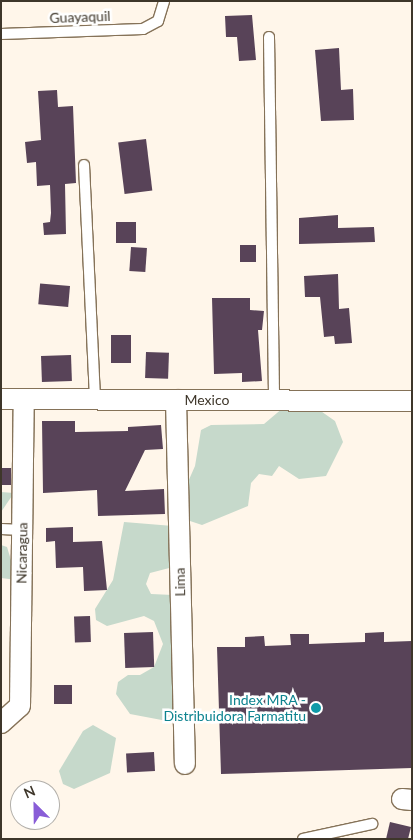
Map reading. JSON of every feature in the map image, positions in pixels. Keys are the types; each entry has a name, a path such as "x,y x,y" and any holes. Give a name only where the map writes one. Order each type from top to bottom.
{"street":[{"name":"Mexico","path":"1,399 412,401"},
{"name":"Nicaragua","path":"1,723 20,706 24,400"},
{"name":"Lima","path":"176,400 185,764"}],"lane":[{"name":"Guayaquil","path":"1,34 143,29 158,21 164,1"},
{"path":"269,37 274,400"},
{"path":"84,165 95,400"},
{"path":"1,529 22,530"},
{"path":"303,839 372,824"}],"green space":[{"path":"290,402 315,407 335,421 343,442 326,476 299,479 279,466 272,476 259,474 251,483 248,506 202,525 190,521 180,500 195,466 201,430 211,425 264,424"},
{"path":"1,492 14,493 1,512"},
{"path":"124,522 173,526 177,566 150,573 146,584 151,594 173,595 181,697 167,721 130,714 116,694 118,682 128,675 140,675 154,667 163,644 154,621 144,616 107,626 96,620 95,609 113,580"},
{"path":"1,545 7,547 17,580 1,578"},
{"path":"93,725 116,738 110,773 74,789 63,784 59,771 83,731"}],"building":[{"path":"252,15 256,60 239,61 237,37 226,37 225,16"},
{"path":"339,48 341,90 353,89 354,120 321,121 315,50"},
{"path":"57,90 58,107 73,106 76,183 65,184 66,234 44,235 43,223 50,222 50,185 37,186 36,162 27,163 25,142 41,140 38,91"},
{"path":"146,139 152,191 125,194 118,142"},
{"path":"338,215 338,228 374,227 375,242 299,244 299,218"},
{"path":"116,222 136,222 136,243 116,243"},
{"path":"240,245 256,245 256,262 240,262"},
{"path":"131,247 147,248 145,272 129,271"},
{"path":"338,274 339,309 349,308 352,343 335,344 334,336 324,337 320,297 305,297 304,276"},
{"path":"40,283 70,286 68,307 38,304"},
{"path":"212,298 250,298 250,310 264,311 262,330 258,330 262,381 242,382 242,373 214,374"},
{"path":"111,335 131,335 131,363 111,363"},
{"path":"146,352 169,353 168,379 145,378"},
{"path":"71,355 72,381 42,382 41,356"},
{"path":"42,421 75,421 75,432 128,431 128,427 161,425 163,449 145,450 125,491 164,489 165,514 98,516 97,490 43,493"},
{"path":"1,468 11,468 11,485 1,485"},
{"path":"73,527 73,542 102,541 107,590 84,591 83,567 56,568 55,541 46,542 46,528"},
{"path":"90,616 91,642 75,643 74,617"},
{"path":"153,632 154,667 125,668 124,633"},
{"name":"Index MRA - Distribuidora Farmatitu","path":"384,632 384,642 412,641 412,768 221,774 217,647 245,647 245,637 264,636 265,646 291,645 290,634 309,634 309,644 365,642 365,633"},
{"path":"54,685 72,685 72,704 54,704"},
{"path":"154,752 155,771 127,772 126,753"},
{"path":"390,822 411,827 408,839 386,839"}],"place":[{"name":"Index MRA - Distribuidora Farmatitu","path":"316,708"}]}
